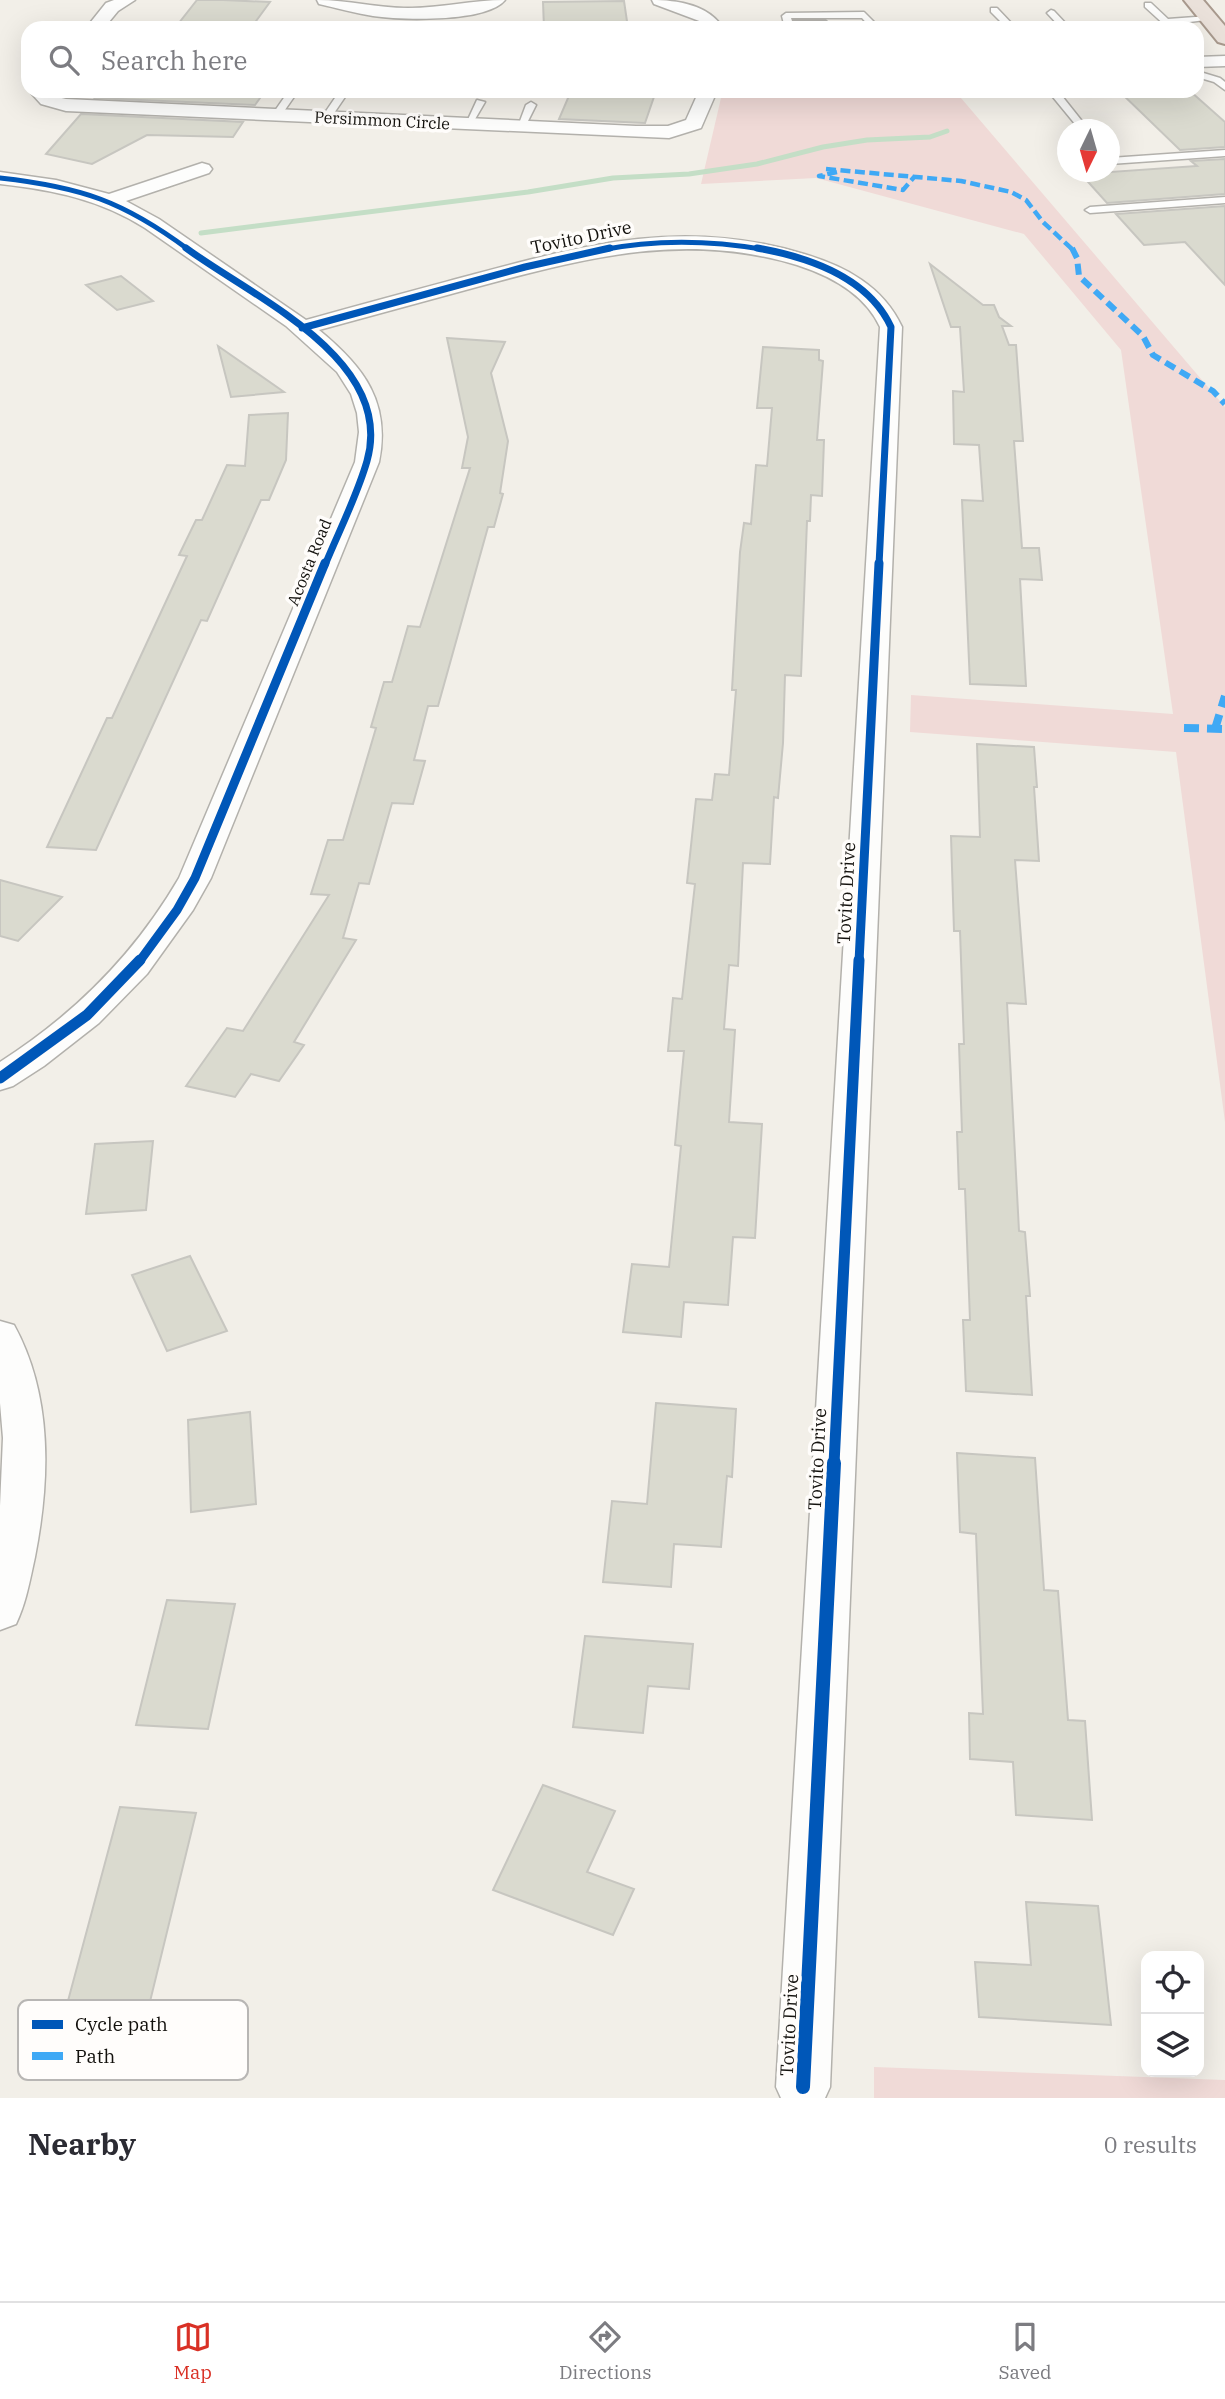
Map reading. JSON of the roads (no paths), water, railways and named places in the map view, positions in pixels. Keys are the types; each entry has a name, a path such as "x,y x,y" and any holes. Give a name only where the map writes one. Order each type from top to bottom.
{"main road":[{"path":"1193,0 1225,38"}],"street":[{"path":"101,21 112,7 127,0"},
{"path":"324,0 383,12 469,10 493,5 497,0"},
{"path":"660,0 710,21"},
{"path":"1204,62 1225,61"},
{"name":"Persimmon Circle","path":"45,98 66,104 669,132 694,124 705,98"},
{"path":"109,200 202,169"},
{"name":"Acosta Road","path":"0,178 109,200 151,224 302,328 339,360 359,385 370,414 371,444 367,462 195,878 176,913 152,950 112,993 33,1057 0,1078"},
{"name":"Tovito Drive","path":"302,328 610,246 688,240 747,247 788,256 823,268 856,285 872,298 881,307 891,327 803,2087"},
{"path":"0,1336 19,1399 24,1438 25,1481 16,1550 0,1611"}],"lane":[{"path":"1148,5 1166,21"},
{"path":"994,10 1005,21"},
{"path":"1051,13 1059,21"},
{"path":"787,21 786,16 864,15 870,21"},
{"path":"1196,21 1209,19"},
{"path":"1204,76 1217,80 1225,87"},
{"path":"277,115 288,98"},
{"path":"327,117 339,98"},
{"path":"1059,98 1077,119"},
{"path":"468,124 480,102"},
{"path":"520,127 531,105"},
{"path":"1120,160 1225,153"},
{"path":"1090,210 1225,200"}],"waterway":[{"path":"201,233 528,192 613,178 689,174 757,164 823,147 867,140 930,137 947,131"}]}
